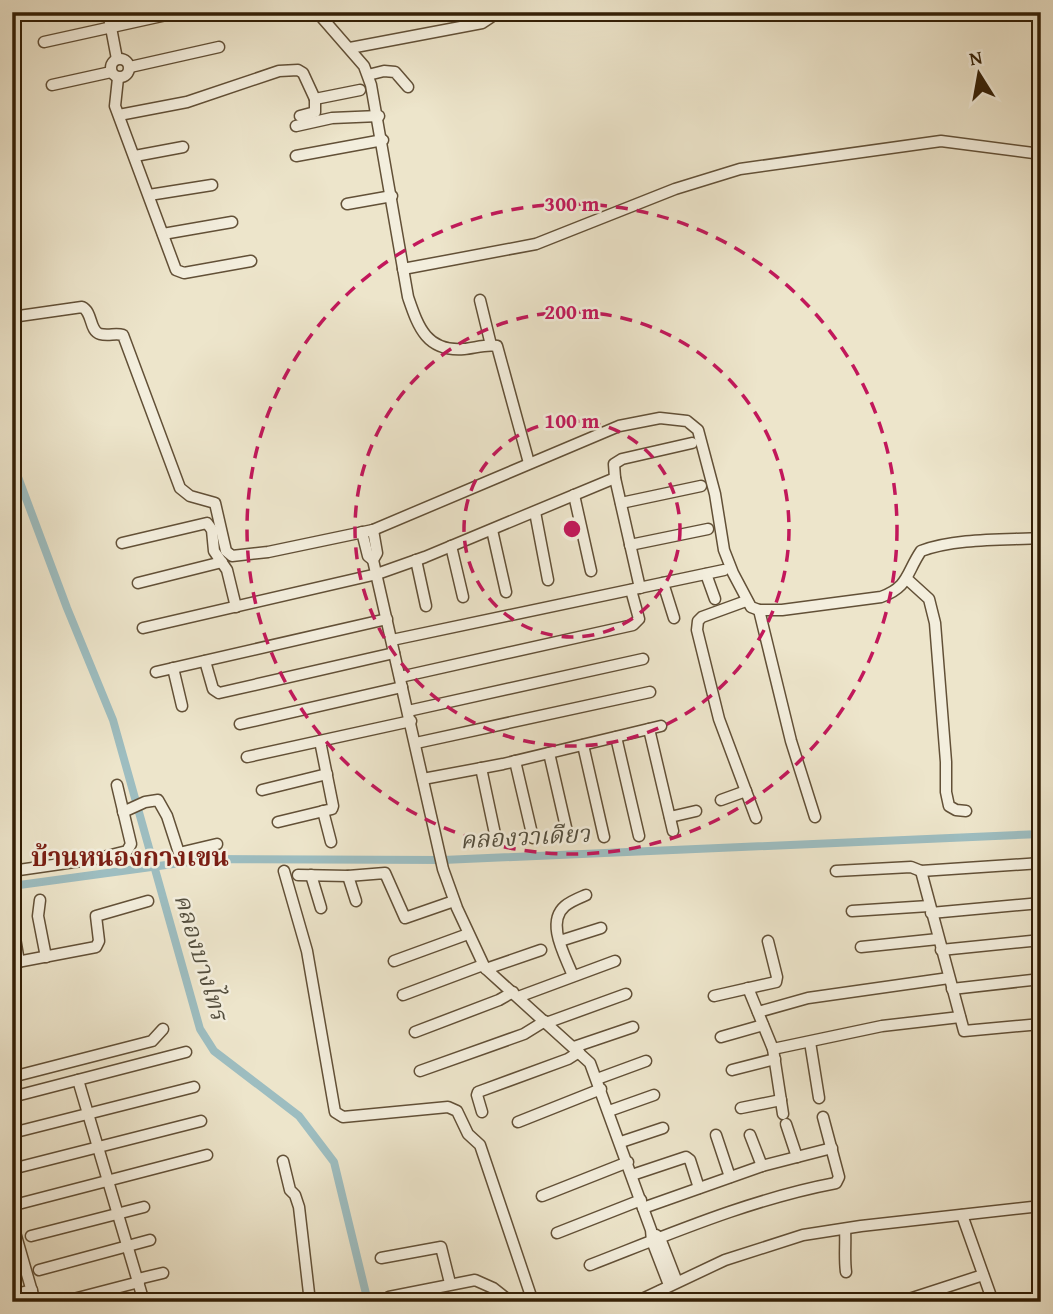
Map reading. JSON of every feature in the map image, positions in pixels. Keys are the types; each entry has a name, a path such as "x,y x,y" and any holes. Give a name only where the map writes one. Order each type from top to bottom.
{"street":[{"path":"108,12 117,59"},
{"path":"44,42 180,12"},
{"path":"317,12 350,48 368,75 379,116 408,297 419,329 428,339 452,349 498,346 529,463"},
{"path":"350,48 482,23 491,17 492,12"},
{"path":"130,67 219,47"},
{"path":"52,85 114,75 127,76 130,67 128,62 117,59"},
{"path":"117,59 111,64 119,115 176,270 179,272 251,261"},
{"path":"119,115 187,102 279,71 298,70 303,73 315,99 315,112 298,121 379,116"},
{"path":"368,75 384,71 395,72 408,87"},
{"path":"315,99 360,90"},
{"path":"296,156 383,141"},
{"path":"404,274 536,244 675,189 740,169 941,141 1041,154"},
{"path":"135,156 183,148"},
{"path":"149,195 212,185"},
{"path":"347,204 392,196"},
{"path":"163,234 232,222"},
{"path":"481,300 491,345"},
{"path":"12,317 82,307 89,312 95,330 102,335 119,334 126,340 180,488 190,496 215,503 229,555 232,556 268,552 368,531 529,463 639,421 660,418 687,421 701,436 724,550 746,601 758,611 791,741 815,817"},
{"path":"240,724 633,625 639,619 636,589 614,470 617,461 692,443"},
{"path":"143,628 377,575 615,478"},
{"path":"621,503 701,486"},
{"path":"574,495 591,571"},
{"path":"535,512 548,580"},
{"path":"122,542 207,523 212,530 214,551 227,570 236,607"},
{"path":"630,545 708,528"},
{"path":"492,530 506,592"},
{"path":"368,531 377,553 373,559 443,869 454,901 485,967 590,1063 656,1240 669,1286 665,1302"},
{"path":"758,611 881,597 895,592 908,579 920,551 930,547 1041,538"},
{"path":"451,546 463,597"},
{"path":"416,561 426,606"},
{"path":"138,583 222,562"},
{"path":"392,640 724,570"},
{"path":"706,574 715,599"},
{"path":"908,579 929,599 935,623 946,792 949,806 966,811"},
{"path":"663,583 674,618"},
{"path":"746,601 702,617 698,621 697,630 719,719 756,818"},
{"path":"156,672 387,619"},
{"path":"205,661 213,689 219,692 394,653"},
{"path":"247,757 643,659"},
{"path":"173,668 182,706"},
{"path":"416,743 650,692"},
{"path":"423,779 515,761 661,726"},
{"path":"649,729 673,831"},
{"path":"616,737 639,836"},
{"path":"278,822 333,806 320,741"},
{"path":"583,745 604,837"},
{"path":"549,753 568,836"},
{"path":"515,761 533,838"},
{"path":"481,768 495,834"},
{"path":"262,790 327,774"},
{"path":"12,871 95,859 127,851 131,844 126,810 117,785"},
{"path":"721,800 746,791"},
{"path":"126,810 145,802 160,802 179,853 217,844"},
{"path":"323,811 331,842"},
{"path":"670,817 696,811"},
{"path":"836,870 911,867 921,871 1041,863"},
{"path":"284,871 307,951 335,1112 343,1117 448,1107 457,1111 468,1134 480,1145 533,1302"},
{"path":"921,871 964,1031 1041,1024"},
{"path":"298,875 388,874 405,918 454,901"},
{"path":"311,875 321,908"},
{"path":"348,876 356,901"},
{"path":"573,976 556,930 559,913 569,903 586,895"},
{"path":"40,900 38,916 46,957"},
{"path":"12,920 16,962 96,947 100,941 96,916 148,901"},
{"path":"852,911 1041,903"},
{"path":"560,941 601,928"},
{"path":"394,961 468,934"},
{"path":"862,947 1041,940"},
{"path":"714,996 777,980 768,941"},
{"path":"403,995 541,950"},
{"path":"415,1031 615,961"},
{"path":"758,1012 808,998 949,978"},
{"path":"952,989 1041,979"},
{"path":"748,988 774,1054 785,1119 797,1157"},
{"path":"420,1071 524,1034 545,1022 626,993"},
{"path":"732,1070 810,1042 882,1026 960,1017"},
{"path":"721,1037 764,1025"},
{"path":"482,1112 477,1095 481,1090 542,1069 577,1050 633,1027"},
{"path":"12,1077 152,1041 163,1029"},
{"path":"810,1042 819,1098"},
{"path":"12,1097 186,1052"},
{"path":"518,1122 646,1061"},
{"path":"79,1080 144,1302"},
{"path":"12,1133 194,1087"},
{"path":"609,1111 654,1095"},
{"path":"741,1108 781,1100"},
{"path":"590,1265 773,1198 836,1183 839,1177 822,1117"},
{"path":"12,1169 201,1121"},
{"path":"621,1142 663,1128"},
{"path":"716,1135 730,1177"},
{"path":"750,1135 762,1166"},
{"path":"557,1233 762,1166 832,1147"},
{"path":"22,1203 207,1155"},
{"path":"632,1175 687,1157 699,1188"},
{"path":"283,1161 290,1190 298,1201 310,1302"},
{"path":"542,1196 628,1162"},
{"path":"636,1302 725,1260 812,1233 1041,1206"},
{"path":"31,1236 145,1207"},
{"path":"962,1215 993,1302"},
{"path":"12,1222 35,1302"},
{"path":"845,1228 846,1272"},
{"path":"39,1270 150,1240"},
{"path":"381,1258 441,1247 450,1283"},
{"path":"62,1302 163,1273"},
{"path":"900,1302 983,1275"},
{"path":"389,1297 475,1280 493,1288 511,1302"},
{"path":"12,1295 32,1290"}],"waterway":[{"name":"คลองบางไทร","path":"12,461 67,608 113,720 200,1029 214,1051 299,1116 334,1162 368,1302"},
{"name":"คลองวาเดียว","path":"12,886 210,859 443,860 1041,834"}],"district":[{"name":"บ้านหนองกางเขน","path":"130,857"}]}
